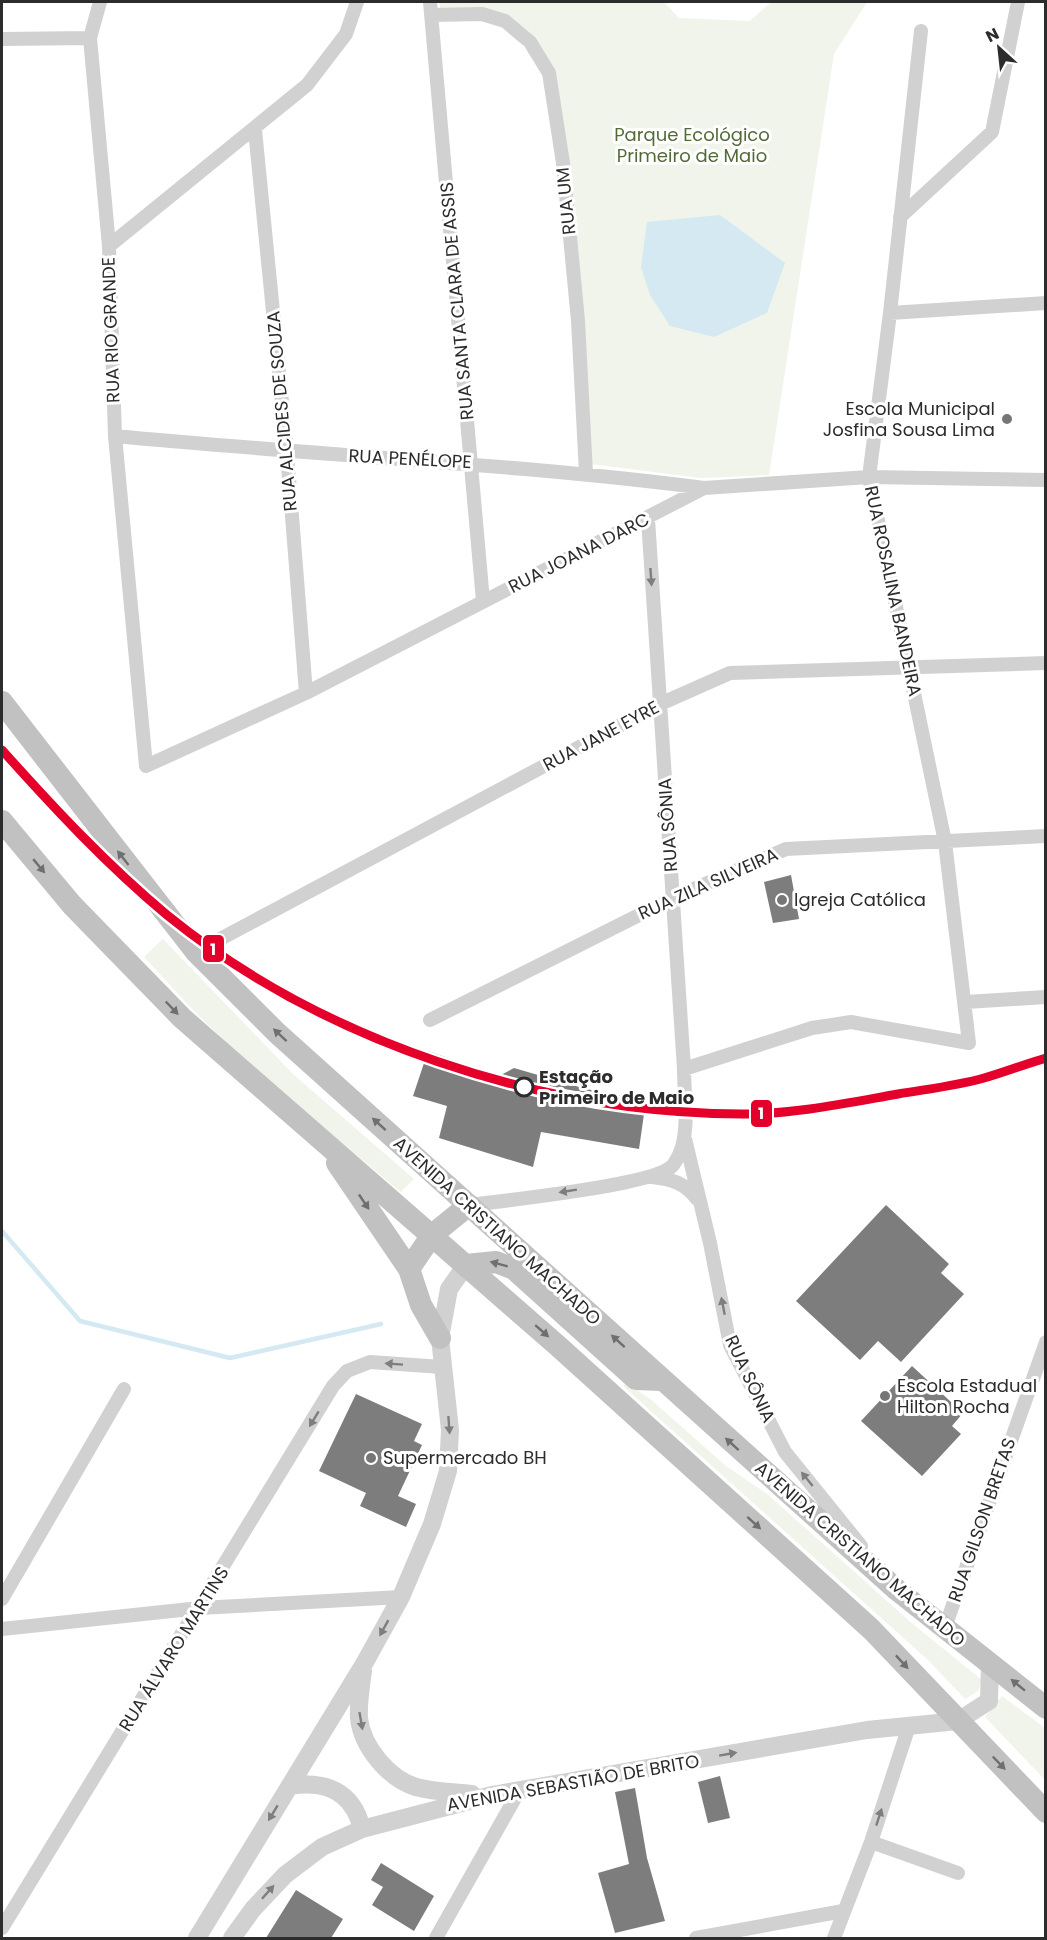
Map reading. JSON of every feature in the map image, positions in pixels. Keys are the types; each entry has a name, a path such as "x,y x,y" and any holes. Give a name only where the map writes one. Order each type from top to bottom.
{"highway":[{"name":"AVENIDA CRISTIANO MACHADO","path":"2,702 196,952 277,1033 897,1590 944,1630 1046,1708"},
{"path":"2,821 72,905 182,1018 466,1265 871,1629 1046,1812"},
{"path":"320,1137 409,1269 421,1305 440,1338"},
{"path":"409,1269 432,1235 469,1205"},
{"path":"466,1265 496,1262 514,1269 636,1379 661,1380"}],"street":[{"path":"100,2 90,38 109,246"},
{"name":"RUA RIO GRANDE","path":"146,766 115,436 109,246 255,130 307,85 346,34 357,2"},
{"path":"900,217 992,132 1018,2"},
{"name":"RUA SANTA CLARA DE ASSIS","path":"431,8 483,601"},
{"name":"RUA UM","path":"431,8 482,14 505,21 530,42 549,73 563,163 578,321 586,473"},
{"name":"RUA ROSALINA BANDEIRA","path":"684,1069 812,1028 851,1022 969,1042 945,842 869,477 890,313 921,31"},
{"path":"2,39 90,38"},
{"name":"RUA ALCIDES DE SOUZA","path":"255,130 287,453 306,693"},
{"path":"890,313 1046,303"},
{"name":"RUA PENÉLOPE","path":"115,436 287,453 471,463 586,473 704,488"},
{"name":"RUA JOANA DARC","path":"146,766 306,693 648,519 704,488 869,477 1046,480"},
{"name":"RUA SÔNIA","path":"469,1205 522,1199 650,1177 671,1167 680,1154 684,1131 684,1069 648,519"},
{"name":"RUA JANE EYRE","path":"196,952 660,704 730,673 1046,663"},
{"name":"RUA ZILA SILVEIRA","path":"430,1020 673,898 786,849 1046,836"},
{"path":"966,1002 1046,997"},
{"name":"RUA SÔNIA","path":"684,1131 710,1243 730,1345 785,1452 897,1590"},
{"path":"650,1177 670,1179 688,1187 699,1201"},
{"path":"197,1938 364,1664 401,1597 432,1524 448,1471 450,1430 440,1338 449,1289 466,1265"},
{"name":"RUA GILSON BRETAS","path":"944,1630 1046,1342"},
{"name":"RUA ÁLVARO MARTINS","path":"2,1928 200,1608 333,1386 347,1371 370,1362 442,1367"},
{"path":"2,1599 124,1389"},
{"path":"2,1629 200,1608 401,1597"},
{"path":"958,1721 989,1701 990,1663"},
{"path":"364,1664 359,1720 366,1740 386,1769 401,1780 417,1787 492,1795"},
{"name":"AVENIDA SEBASTIÃO DE BRITO","path":"232,1938 253,1909 285,1875 322,1847 362,1829 492,1795 867,1730 958,1721"},
{"path":"836,1938 843,1911 871,1842 909,1726"},
{"path":"290,1786 316,1783 328,1786 352,1806 362,1829"},
{"path":"436,1938 519,1791"},
{"path":"871,1842 958,1873"},
{"path":"696,1938 843,1911"}],"green space":[{"name":"Parque Ecológico Primeiro de Maio","path":"440,2 664,2 679,18 750,21 771,2 867,2 834,54 769,475 701,478 590,464 557,94 548,58 519,25 440,11"},
{"path":"163,939 294,1075 414,1179 401,1192 265,1079 197,1014 144,957"},
{"path":"626,1383 649,1398 726,1466 767,1494 914,1625 982,1680 978,1691 965,1699 928,1660 623,1386"},
{"path":"1002,1696 1045,1728 1045,1780 985,1717"}],"water":[{"path":"720,215 785,263 767,313 714,337 670,326 650,295 641,267 647,222"}],"building":[{"name":"Igreja Católica","path":"791,875 799,919 773,923 764,882"},
{"name":"Estação Primeiro de Maio","path":"428,1051 499,1076 514,1068 586,1089 646,1100 639,1149 541,1132 533,1167 439,1138 447,1106 413,1096"},
{"path":"886,1205 949,1264 941,1273 964,1294 901,1362 878,1341 860,1360 796,1301"},
{"path":"912,1366 963,1413 952,1426 961,1434 922,1476 861,1421"},
{"name":"Supermercado BH","path":"356,1394 422,1424 414,1441 422,1445 398,1496 416,1504 406,1527 360,1506 366,1493 319,1471"},
{"path":"720,1776 730,1818 708,1823 698,1782"},
{"path":"635,1788 647,1858 665,1921 615,1933 598,1873 629,1864 615,1792"},
{"path":"381,1863 434,1896 414,1931 372,1905 383,1887 371,1880"},
{"path":"296,1890 343,1919 331,1938 266,1938"}],"waterway":[{"path":"2,1231 80,1321 230,1358 381,1324"}],"transit line":[{"name":"1","path":"2,750 61,815 123,876 167,915 228,960 294,999 365,1033 438,1062 513,1084 590,1101 667,1111 762,1114 821,1107 963,1083 1046,1058"}],"place":[{"name":"Escola Municipal Josfina Sousa Lima","path":"1007,419"},
{"name":"Igreja Católica","path":"782,900"},
{"name":"Estação Primeiro de Maio","path":"524,1087"},
{"name":"Escola Estadual Hilton Rocha","path":"885,1396"},
{"name":"Supermercado BH","path":"371,1458"}]}
